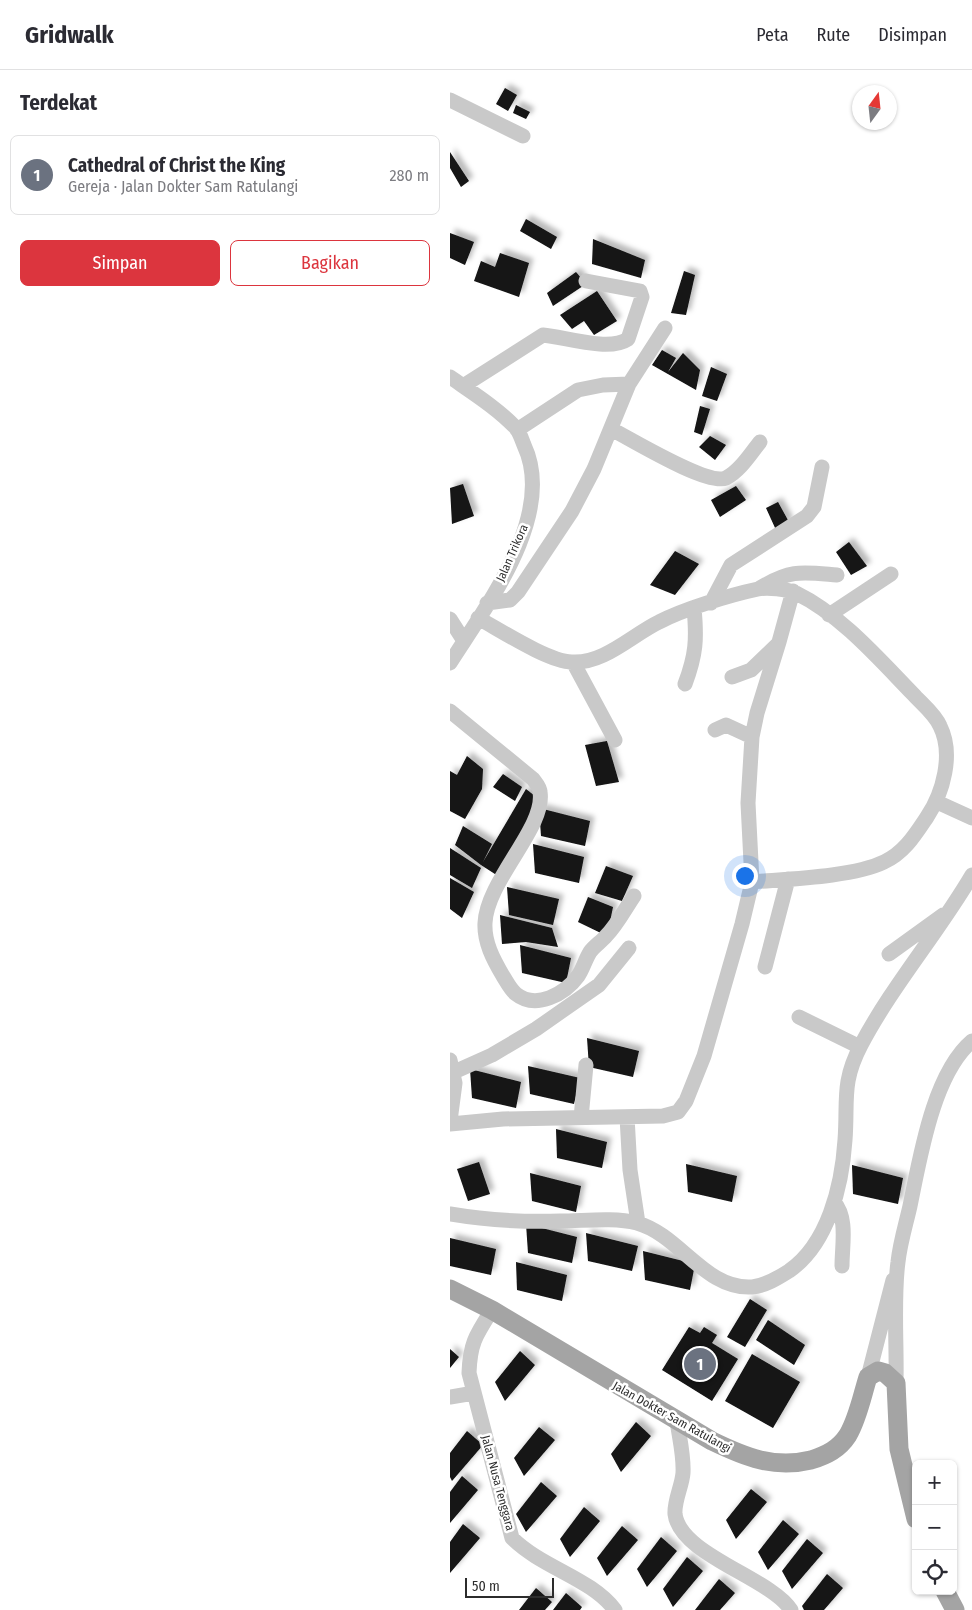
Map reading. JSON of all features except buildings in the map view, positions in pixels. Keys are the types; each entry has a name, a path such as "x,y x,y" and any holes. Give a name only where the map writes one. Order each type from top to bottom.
{"main road":[{"name":"Jalan Dokter Sam Ratulangi","path":"450,1289 492,1310 712,1442 742,1456 774,1464 796,1463 825,1455 835,1450 843,1442 854,1421 868,1377"},
{"path":"868,1377 875,1372 881,1372 896,1384 899,1449 913,1505"},
{"path":"947,1595 955,1610"}],"street":[{"path":"450,100 522,136"},
{"path":"463,386 543,335 599,344 623,342 628,339 642,297 640,291 586,281"},
{"path":"487,603 510,600 518,592 572,512 611,429 629,384 666,328"},
{"name":"Jalan Trikora","path":"450,377 489,404 517,430 533,469 534,481 531,507 522,536 506,572 450,663"},
{"path":"517,430 578,390 603,385 629,384"},
{"path":"611,429 693,473 719,479 727,477 743,463 760,442"},
{"path":"711,603 731,565 807,516 814,507 822,467"},
{"path":"478,618 528,645 558,659 572,662 594,659 620,646 660,621 694,608 760,588 777,578 797,572 837,575"},
{"path":"829,615 891,574"},
{"path":"752,882 863,869 884,863 898,855 907,846 937,802 946,763 946,745 940,725 872,652 829,615 793,591 760,588"},
{"path":"628,948 599,985 529,1034 492,1056 452,1066 455,1082 450,1122 663,1116 678,1112 686,1101 704,1056 752,882 748,784 752,737 756,713 780,642 793,591"},
{"path":"685,684 694,662 698,639 694,608"},
{"path":"450,619 464,641"},
{"path":"732,677 751,670 758,665 780,642"},
{"path":"572,662 615,740"},
{"path":"450,711 533,779 541,793 536,814 526,838 494,889 485,923 486,941 495,963 516,995 527,1000 538,1001 557,994 569,985 578,976 591,951 607,936 634,896"},
{"path":"715,730 726,725 752,737"},
{"path":"937,802 972,818"},
{"path":"450,1214 543,1222 623,1221 638,1224 660,1234 718,1280 738,1288 755,1287 775,1280 810,1253 834,1202 842,1167 846,1080 860,1046 953,907 972,875"},
{"path":"765,967 788,879"},
{"path":"889,954 953,907"},
{"path":"799,1017 860,1046"},
{"path":"896,1384 898,1262 927,1129 941,1087 952,1066 972,1041"},
{"path":"581,1118 586,1065"},
{"path":"627,1117 630,1170 638,1224"},
{"path":"834,1202 840,1209 843,1223 842,1266"},
{"name":"Jalan Dokter Sam Ratulangi","path":"868,1377 874,1344 898,1262"},
{"name":"Jalan Nusa Tenggara","path":"492,1310 474,1337 470,1356 470,1373 512,1538 525,1551 593,1588 607,1599 615,1610"},
{"path":"450,1396 474,1393"},
{"path":"677,1420 683,1473 675,1514 679,1525 700,1547 726,1566 772,1592 786,1602 790,1610"}],"place":[{"name":"Cathedral of Christ the King","path":"700,1364"}]}
